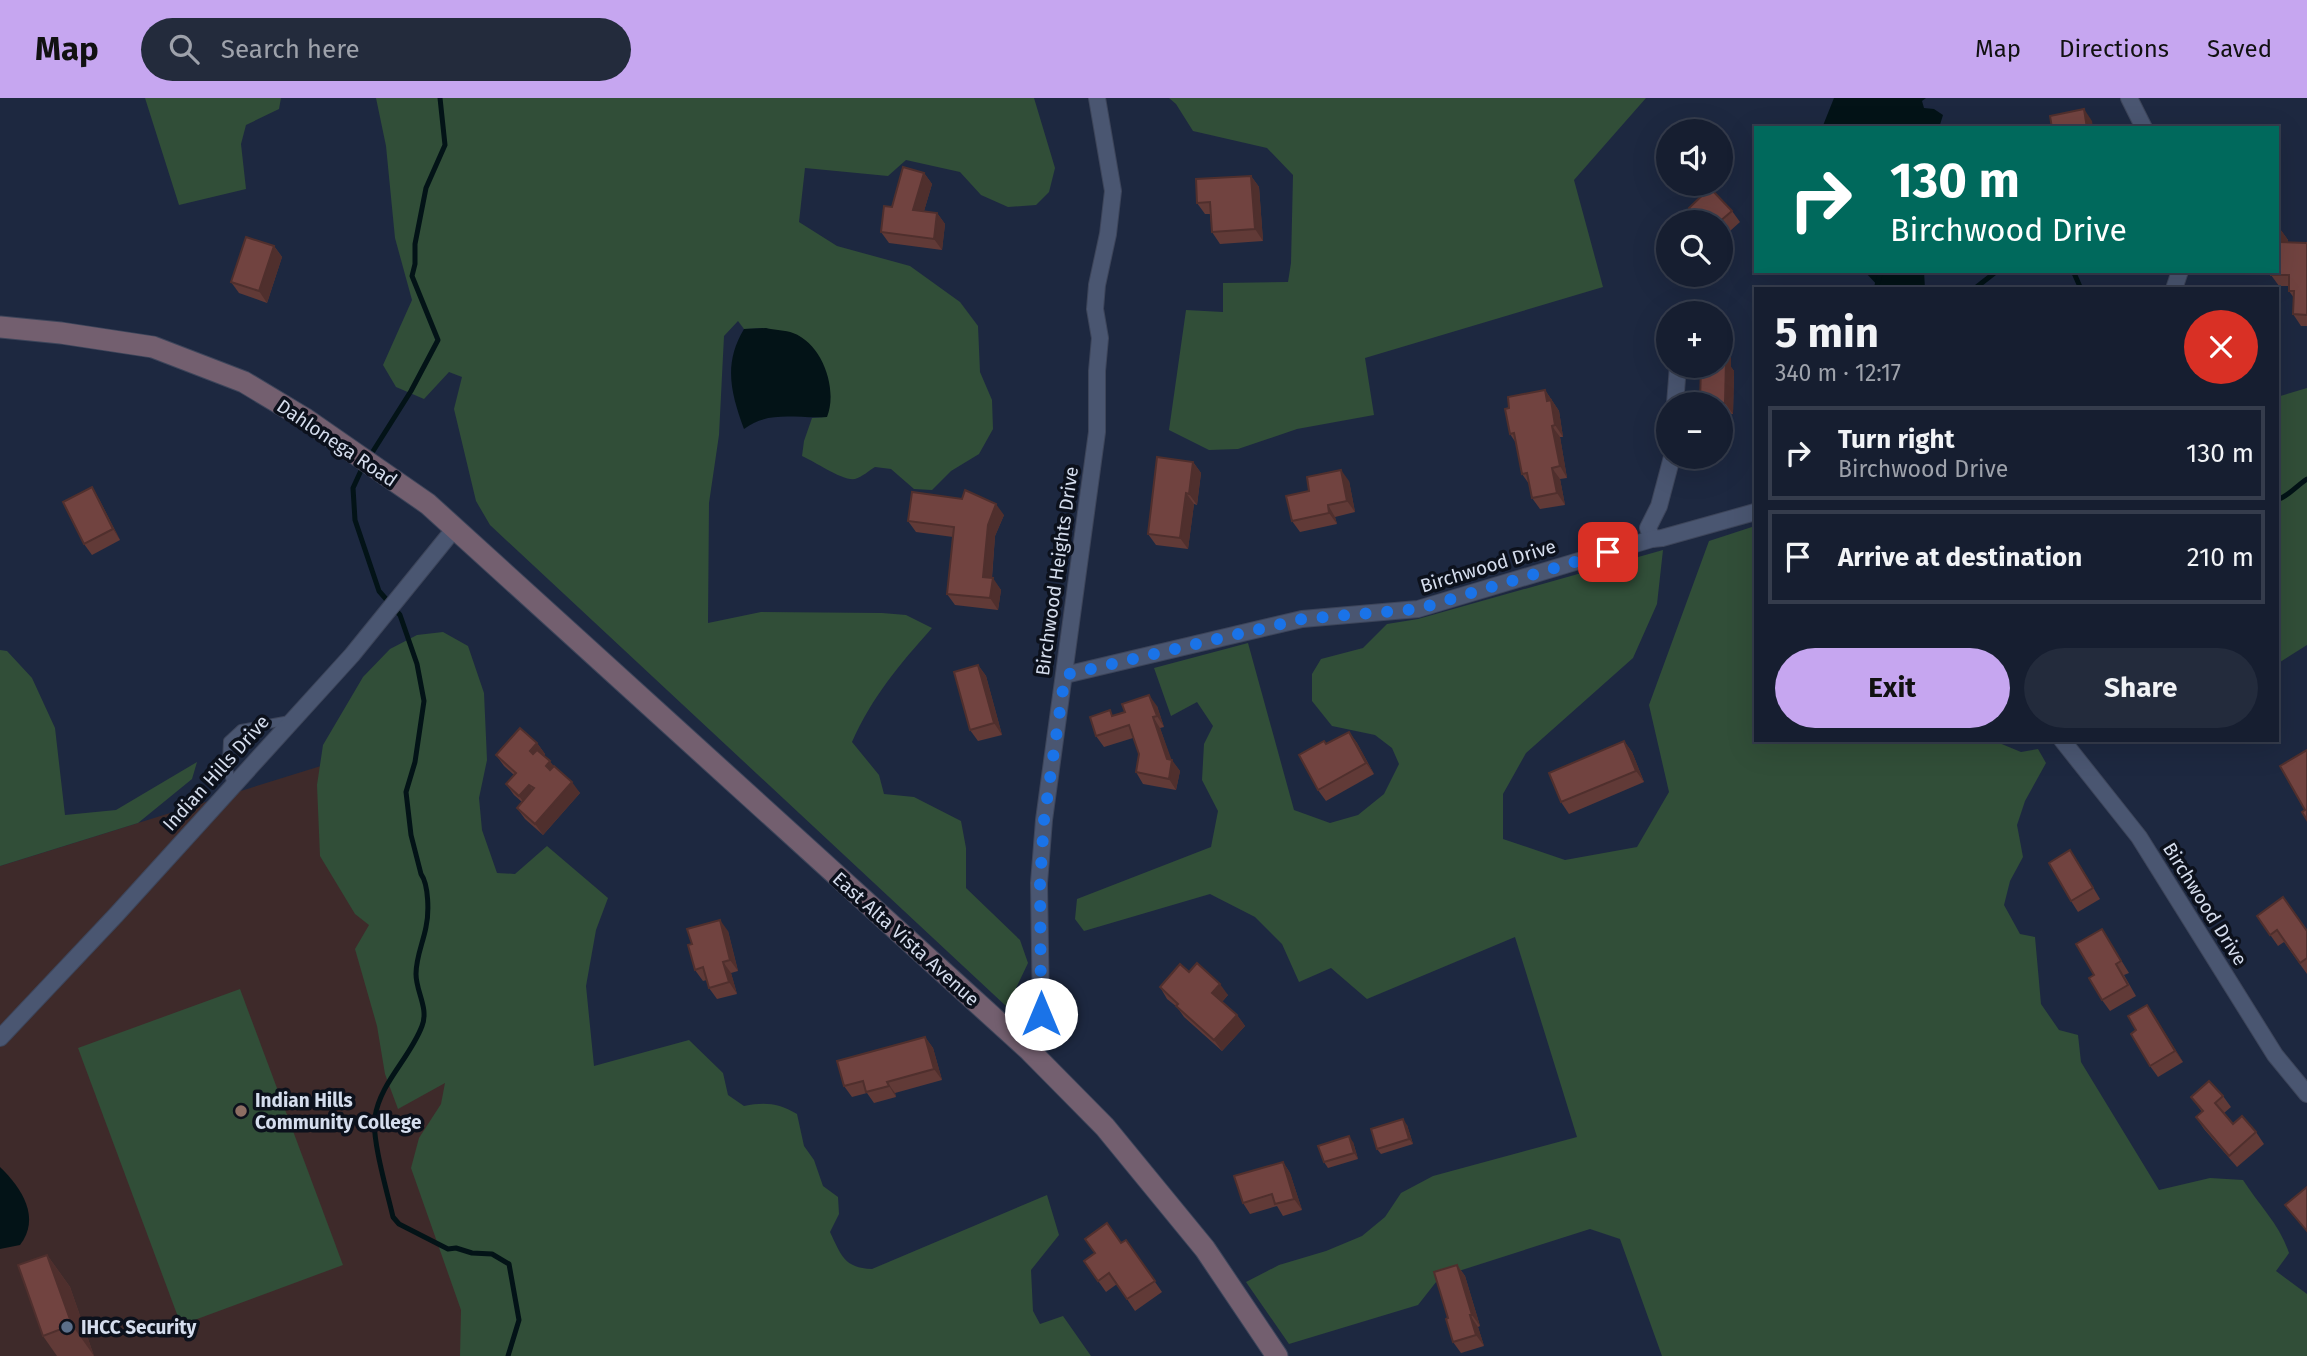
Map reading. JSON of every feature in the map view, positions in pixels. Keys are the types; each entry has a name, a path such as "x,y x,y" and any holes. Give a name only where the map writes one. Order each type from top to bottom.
{"main road":[{"name":"Dahlonega Road","path":"0,327 153,347 244,382 304,418 428,504 615,675"},
{"name":"East Alta Vista Avenue","path":"615,675 1029,1050 1105,1127 1205,1250 1277,1356"}],"street":[{"name":"Birchwood Heights Drive","path":"1029,1050 1041,1014 1040,870 1044,820 1097,432 1100,338 1095,309 1113,191 1097,98"},
{"path":"2129,98 2143,126"},
{"path":"1652,539 1648,528 1659,506 1669,469"},
{"name":"Birchwood Drive","path":"1065,675 1302,619 1418,609 1652,539 1754,512"},
{"name":"Indian Hills Drive","path":"0,1038 352,655 455,528"},
{"name":"Birchwood Drive","path":"2064,742 2139,837 2275,1055 2307,1094"}],"lane":[{"path":"232,786 227,764 228,741 241,729 293,720"}],"shaded area":[{"path":"1834,98 1926,98 1922,101 1924,108 1934,109 1943,115 1940,126 1823,126"},
{"path":"1866,273 1924,273 1925,287 1879,287"},
{"path":"766,328 790,332 804,339 820,357 831,394 827,417 773,417 753,423 744,429 731,379 733,354 744,329"},
{"name":"Indian Hills Community College","path":"369,751 558,1356 0,1356 0,866"},
{"path":"0,1167 22,1194 29,1214 29,1224 20,1245 0,1249"}],"green space":[{"path":"145,98 281,98 279,109 246,125 241,144 246,189 179,205"},
{"path":"376,98 1034,98 1055,168 1049,192 1036,205 1008,207 981,195 960,172 906,160 888,176 805,168 799,222 837,246 910,266 960,302 978,326 980,372 992,400 993,429 979,454 951,471 932,490 914,489 891,469 875,467 858,478 850,479 802,456 812,418 826,417 766,328 744,329 738,321 724,336 719,435 709,503 708,623 761,612 882,613 906,615 932,628 887,682 868,710 852,742 879,775 884,794 914,797 961,821 966,848 966,888 1020,940 1028,963 1007,1007 490,525 476,501 454,409 462,377 449,372 424,399 396,387 383,365 412,300 395,238 386,146"},
{"path":"1169,98 1646,98 1574,180 1603,287 1365,358 1374,415 1297,429 1238,449 1209,450 1169,430 1186,310 1223,312 1223,283 1288,282 1291,263 1293,175 1267,148 1193,131 1176,104"},
{"path":"2307,388 2307,645 2279,663 2279,396"},
{"path":"1754,526 1754,742 1997,742 2021,752 2038,749 2046,763 2025,801 2017,825 2023,857 2010,881 2004,905 2020,934 2035,937 2041,1004 2059,1030 2078,1035 2081,1062 2159,1190 2210,1178 2243,1180 2275,1224 2289,1253 2276,1271 2307,1294 2307,1356 1662,1356 1620,1239 1590,1229 1440,1277 1418,1305 1289,1344 1246,1282 1279,1265 1326,1251 1362,1236 1385,1217 1401,1193 1433,1176 1577,1137 1515,937 1367,999 1331,968 1299,982 1282,944 1255,917 1210,894 1084,931 1075,919 1077,899 1211,847 1218,811 1202,780 1204,744 1213,726 1197,702 1171,716 1154,668 1248,643 1294,810 1330,823 1358,815 1384,794 1399,764 1392,748 1375,735 1332,726 1312,701 1312,674 1321,659 1363,648 1387,624 1418,619 1663,550 1657,604 1633,658 1526,753 1503,794 1503,839 1565,860 1637,847 1669,792 1649,705 1709,541"},
{"path":"443,632 468,646 484,693 487,760 479,798 482,830 497,873 515,874 547,846 608,898 596,930 586,986 594,1066 689,1040 723,1073 728,1095 744,1106 771,1104 797,1114 804,1146 814,1160 823,1186 838,1197 839,1214 830,1232 841,1254 855,1266 872,1269 1047,1195 1059,1235 1031,1270 1033,1311 1040,1324 1063,1316 1091,1356 460,1356 461,1310 411,1168 419,1138 441,1104 445,1083 398,1109 385,1074 377,1026 355,949 369,925 355,914 320,856 317,785 323,745 363,677 390,649 417,635"},
{"path":"0,650 7,651 32,678 55,728 65,815 116,810 197,762 192,779 138,823 0,866"},
{"path":"240,989 343,1265 181,1325 78,1048"}],"building":[{"path":"2084,109 2087,126 2052,126 2050,116"},
{"path":"903,167 924,173 913,210 937,213 934,239 881,232 884,206 892,207"},
{"path":"1251,176 1255,229 1212,232 1210,202 1197,203 1196,179"},
{"path":"1702,196 1718,196 1731,210 1691,210 1689,208"},
{"path":"2279,229 2280,242 2307,243 2307,315 2293,314 2294,291 2289,291 2289,275 2271,275 2279,273"},
{"path":"246,237 274,246 259,291 231,282"},
{"path":"1701,378 1726,378 1725,392 1700,392"},
{"path":"1545,390 1547,401 1551,400 1555,425 1552,426 1560,466 1552,468 1557,493 1532,498 1527,473 1522,474 1514,433 1510,434 1505,409 1509,408 1508,397"},
{"path":"1157,457 1193,462 1180,538 1148,534"},
{"path":"1341,470 1347,501 1328,505 1329,513 1292,521 1286,496 1309,491 1307,477"},
{"path":"92,487 113,529 84,544 63,502"},
{"path":"965,490 996,504 988,525 983,577 993,578 990,598 947,594 954,527 908,521 912,492 962,499"},
{"path":"978,665 994,723 970,730 954,672"},
{"path":"1149,695 1157,716 1153,717 1167,759 1172,760 1169,779 1136,772 1139,754 1129,725 1096,736 1090,717 1110,710 1112,716 1125,712 1122,704"},
{"path":"520,728 537,743 530,751 533,754 537,750 550,761 546,766 550,770 554,766 572,782 535,824 517,808 534,788 529,785 519,796 506,784 516,773 496,755"},
{"path":"1349,732 1366,763 1318,790 1299,755 1324,741 1326,744"},
{"path":"1624,741 1636,771 1561,802 1549,773"},
{"path":"2307,750 2307,820 2302,812 2305,810 2280,766"},
{"path":"2070,850 2093,888 2071,901 2049,863"},
{"path":"2283,897 2307,931 2307,958 2300,963 2277,930 2270,935 2257,916"},
{"path":"720,920 730,960 723,962 729,982 709,988 703,967 695,970 687,929"},
{"path":"2102,929 2121,961 2116,964 2128,985 2102,1000 2089,978 2094,975 2076,944"},
{"path":"1197,963 1220,984 1212,993 1237,1015 1214,1040 1176,1006 1178,1004 1160,987 1180,964 1189,972"},
{"path":"2147,1005 2175,1051 2150,1066 2131,1034 2136,1030 2128,1016"},
{"path":"925,1037 934,1069 887,1082 889,1086 866,1092 863,1081 844,1086 837,1061"},
{"path":"2209,1081 2223,1096 2215,1103 2233,1124 2242,1116 2256,1132 2229,1156 2196,1117 2203,1111 2191,1097"},
{"path":"1403,1119 1409,1139 1377,1149 1371,1129"},
{"path":"1349,1136 1354,1153 1324,1162 1318,1146"},
{"path":"1283,1162 1294,1199 1275,1204 1272,1194 1243,1203 1234,1176"},
{"path":"2307,1187 2307,1231 2285,1205"},
{"path":"1107,1223 1121,1243 1126,1240 1155,1281 1127,1299 1109,1273 1098,1281 1084,1261 1095,1253 1085,1239"},
{"path":"47,1255 72,1325 43,1336 18,1265"},
{"path":"1457,1265 1476,1335 1453,1342 1434,1272"}],"waterway":[{"path":"370,456 411,391 438,340 412,276 426,188 445,145 440,98"},
{"path":"1877,287 1880,273"},
{"path":"1977,287 1994,273"},
{"path":"2074,273 2080,287"},
{"path":"364,464 353,488 355,520 379,591 400,615 417,664 424,701 415,762 406,792 411,835 428,900 427,921 416,974 424,1019 417,1038 378,1105 374,1126 378,1152 393,1217 399,1224 448,1249 492,1254 509,1264 519,1320 508,1356"},
{"path":"2279,499 2307,479"}],"place":[{"name":"Indian Hills Community College","path":"241,1111"},
{"name":"IHCC Security","path":"67,1327"}],"route":[{"path":"1041,1014 1040,883 1044,820 1065,675 1302,619 1418,609 1608,552"}]}
